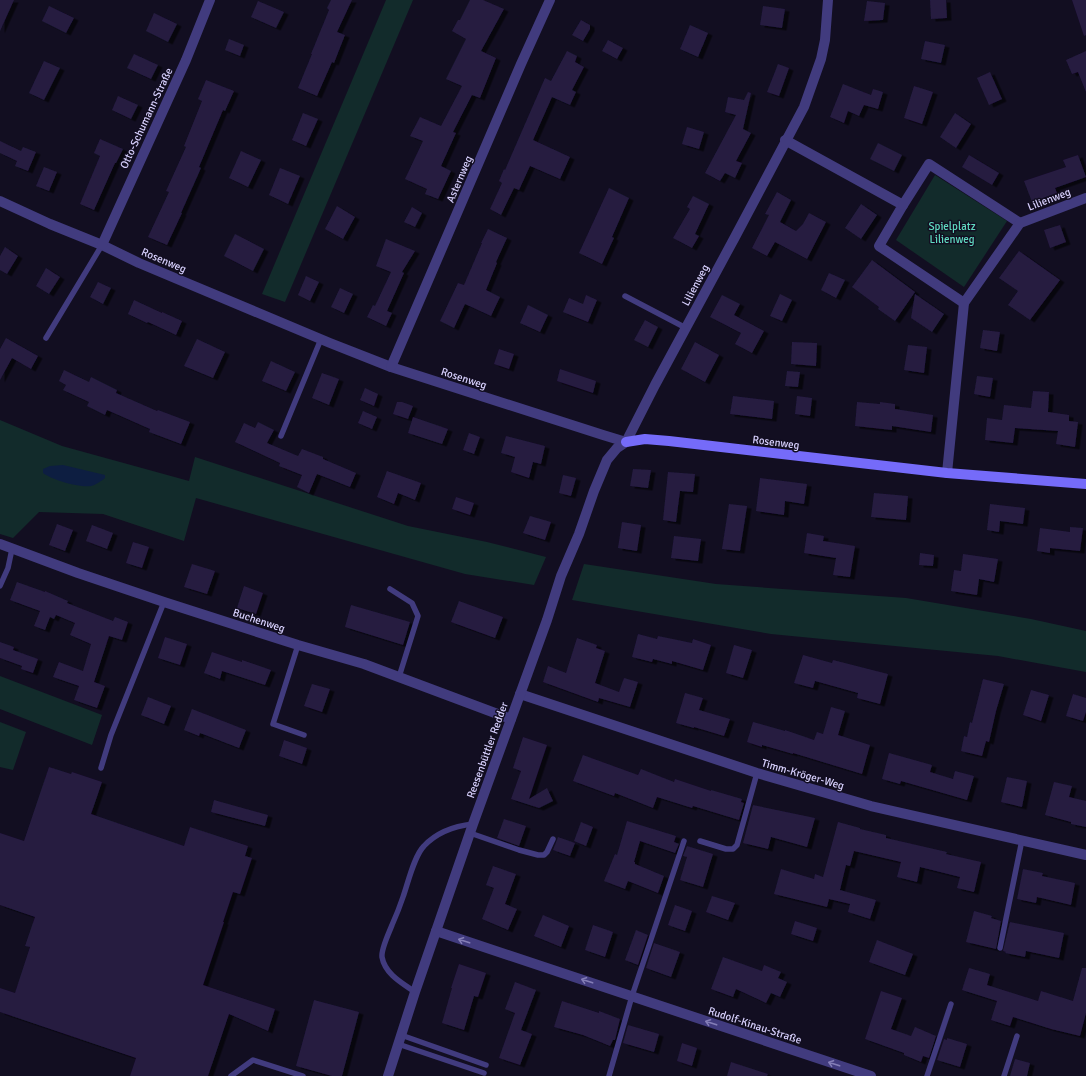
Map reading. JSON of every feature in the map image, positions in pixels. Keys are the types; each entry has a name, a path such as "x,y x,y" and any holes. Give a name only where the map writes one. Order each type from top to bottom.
{"street":[{"name":"Otto-Schumann-Straße","path":"102,245 186,60 210,0"},
{"name":"Asternweg","path":"391,367 550,0"},
{"name":"Lilienweg","path":"626,442 655,385 735,238 785,140 804,107 821,58 825,40 828,0"},
{"path":"785,140 903,205"},
{"name":"Lilienweg","path":"1020,223 929,164 879,246 964,303 1020,223 1086,198"},
{"name":"Rosenweg","path":"0,201 50,224 321,340 391,367 626,442 645,439 669,440 947,473 1086,484"},
{"path":"947,473 964,303"},
{"name":"Reesenbüttler Redder","path":"388,1076 436,931 547,620 561,576 579,534 607,460 617,448 626,442"},
{"name":"Buchenweg","path":"0,544 164,602 298,645 364,664 511,719"},
{"name":"Timm-Kröger-Weg","path":"520,694 757,773 871,806 1086,855"},
{"name":"Rudolf-Kinau-Straße","path":"436,931 871,1076"}],"lane":[{"path":"46,338 102,245"},
{"path":"625,296 686,328"},
{"path":"281,436 321,340"},
{"path":"0,586 8,568 12,549"},
{"path":"390,589 412,603 418,616 398,677"},
{"path":"101,768 164,602"},
{"path":"298,645 273,724 304,735"},
{"path":"700,841 726,849 733,849 737,845 757,773"},
{"path":"415,992 394,978 385,966 382,956 415,861 423,847 444,831 462,825 472,828 519,850 538,855 544,855 547,852 553,839"},
{"path":"1000,948 1022,840"},
{"path":"609,1076 632,996 684,841"},
{"path":"927,1076 951,1004"},
{"path":"1004,1076 1017,1036"},
{"path":"399,1040 486,1065"},
{"path":"399,1040 484,1073"},
{"path":"231,1076 253,1060 303,1076"}],"green space":[{"path":"386,0 413,0 285,302 262,294"},
{"name":"Spielplatz Lilienweg","path":"935,175 1007,221 964,287 896,240"},
{"path":"0,420 62,446 189,481 195,457 408,526 487,542 546,557 534,585 465,574 196,498 184,541 103,514 39,512 13,538 0,534"},
{"path":"584,564 716,584 906,598 1031,619 1086,631 1086,672 998,656 771,634 572,600"},
{"path":"0,676 102,715 92,745 0,709"},
{"path":"0,722 26,732 13,770 0,767"}],"water":[{"path":"63,465 105,475 105,478 91,486 73,485 59,481 43,473 43,469 50,466"}],"building":[{"path":"0,0 14,0 0,31"},
{"path":"331,0 352,0 337,32 345,35 334,63 332,62 317,96 298,88 329,10 327,8"},
{"path":"470,0 483,0 504,9 481,51 496,58 480,98 472,95 453,132 456,133 441,166 451,171 438,199 425,194 427,189 405,179 423,141 410,136 420,117 441,126 462,86 446,79 466,39 452,31 458,20 460,20"},
{"path":"930,0 946,0 947,18 931,19"},
{"path":"1072,0 1086,0 1086,35 1084,36"},
{"path":"258,1 284,12 276,28 251,17"},
{"path":"867,1 885,3 883,20 864,21"},
{"path":"49,6 74,18 66,33 42,21"},
{"path":"763,6 785,9 782,28 760,25"},
{"path":"154,13 177,24 168,42 146,31"},
{"path":"581,20 590,25 590,29 583,41 572,35"},
{"path":"690,25 708,33 698,57 680,49"},
{"path":"229,39 244,45 240,56 225,50"},
{"path":"608,40 623,48 617,59 602,51"},
{"path":"925,41 945,45 941,63 921,59"},
{"path":"567,51 577,56 575,62 584,67 572,90 576,92 570,105 552,97 533,140 570,157 560,179 530,166 519,190 514,188 501,215 490,209 502,183 499,181 545,78 551,81"},
{"path":"1086,51 1086,92 1078,72 1072,74 1066,60"},
{"path":"134,54 158,65 151,79 127,68"},
{"path":"44,61 60,68 44,100 29,93"},
{"path":"778,64 789,68 779,96 767,92"},
{"path":"990,72 1002,99 989,105 977,78"},
{"path":"206,80 234,91 225,111 223,110 199,167 201,168 167,245 148,237 169,192 166,191 186,147 184,146 202,101 198,99"},
{"path":"843,84 871,95 873,89 883,92 878,109 864,105 859,116 848,111 844,123 830,117"},
{"path":"914,86 933,92 922,124 904,118"},
{"path":"748,92 751,93 743,129 751,133 736,161 742,163 735,178 725,173 720,181 705,173 736,115 725,112 728,97 744,100"},
{"path":"118,96 138,105 131,119 112,110"},
{"path":"303,113 318,119 306,146 292,140"},
{"path":"955,113 971,124 956,148 940,137"},
{"path":"687,127 704,132 699,149 682,144"},
{"path":"100,139 123,149 115,163 94,210 80,204 100,156 94,153"},
{"path":"0,141 21,151 23,147 36,152 28,171 15,166 17,161 0,153"},
{"path":"878,143 902,155 894,171 870,159"},
{"path":"241,151 261,160 248,187 229,178"},
{"path":"969,155 999,173 992,185 962,167"},
{"path":"1078,155 1086,177 1055,188 1057,193 1032,202 1024,181 1066,167 1063,160"},
{"path":"44,167 57,172 49,191 36,186"},
{"path":"280,168 300,176 288,204 269,195"},
{"path":"609,188 629,198 612,237 614,238 602,264 579,253"},
{"path":"777,192 791,200 780,222 796,231 803,224 809,213 826,222 807,259 775,242 767,256 752,248 769,215 765,214"},
{"path":"693,196 709,204 695,234 699,236 692,248 673,238 690,209 687,207"},
{"path":"861,204 877,215 861,239 845,228"},
{"path":"337,206 355,217 343,239 325,229"},
{"path":"412,207 422,213 415,227 404,222"},
{"path":"1060,225 1066,242 1050,248 1044,230"},
{"path":"488,229 507,238 496,262 497,263 486,290 500,297 491,316 465,304 454,328 440,321 458,283 464,285"},
{"path":"235,234 264,249 253,271 224,256"},
{"path":"386,239 415,251 402,272 404,273 387,311 392,313 386,326 367,317 373,305 375,306 391,272 376,266"},
{"path":"5,247 18,256 7,274 0,270 0,256"},
{"path":"1019,251 1060,280 1030,320 1008,305 1018,291 999,278"},
{"path":"872,260 915,292 895,321 852,287"},
{"path":"46,268 60,277 49,294 36,286"},
{"path":"829,273 845,280 836,298 821,290"},
{"path":"306,276 319,282 310,301 298,295"},
{"path":"98,282 111,288 103,304 90,297"},
{"path":"340,288 353,294 344,313 331,307"},
{"path":"780,294 792,300 782,321 770,316"},
{"path":"915,294 944,314 932,332 911,318"},
{"path":"586,295 597,300 588,322 563,312 569,298 583,304"},
{"path":"722,295 740,304 734,315 764,331 752,353 735,344 741,333 710,317"},
{"path":"134,300 182,321 176,335 128,314"},
{"path":"528,305 548,315 540,332 520,323"},
{"path":"645,320 658,327 648,347 634,340"},
{"path":"983,330 1000,332 997,351 980,348"},
{"path":"6,338 38,356 31,369 12,358 0,380 0,349"},
{"path":"197,339 225,352 213,378 184,366"},
{"path":"695,342 719,355 705,382 681,369"},
{"path":"792,342 817,343 816,366 791,364"},
{"path":"908,345 927,347 924,373 904,370"},
{"path":"499,349 514,354 509,369 494,364"},
{"path":"271,361 295,372 286,391 262,381"},
{"path":"560,369 596,381 593,393 557,381"},
{"path":"64,370 89,382 91,377 117,390 116,393 157,411 158,410 190,422 181,444 149,432 150,429 107,410 105,415 87,406 89,402 63,390 66,385 59,381"},
{"path":"787,371 800,372 798,387 785,386"},
{"path":"322,373 339,379 329,405 312,398"},
{"path":"977,376 993,378 990,397 974,394"},
{"path":"365,388 378,394 374,406 360,400"},
{"path":"1033,391 1049,392 1048,412 1069,415 1069,421 1078,422 1075,447 1056,444 1058,431 1015,428 1013,443 985,440 987,418 1002,420 1004,405 1031,408"},
{"path":"733,396 774,401 772,419 730,414"},
{"path":"797,396 812,398 810,416 795,414"},
{"path":"397,402 402,402 413,406 408,419 393,414"},
{"path":"857,402 880,404 880,402 895,404 895,409 933,415 931,432 892,426 892,430 855,426"},
{"path":"363,411 377,417 372,429 358,423"},
{"path":"413,417 448,429 442,444 408,433"},
{"path":"258,422 274,430 267,443 298,456 302,449 323,457 323,459 356,473 350,487 317,474 309,493 297,487 302,475 279,466 280,463 235,442 244,423 255,428"},
{"path":"469,433 480,437 474,454 463,450"},
{"path":"506,436 545,446 541,464 533,462 529,478 511,472 515,457 501,453"},
{"path":"633,469 651,470 648,488 630,486"},
{"path":"387,471 421,483 415,500 398,493 394,504 377,497"},
{"path":"668,472 695,474 693,492 680,491 676,522 663,520"},
{"path":"563,475 576,478 571,496 559,493"},
{"path":"760,478 807,484 804,504 785,501 784,515 756,511"},
{"path":"874,493 908,496 906,520 871,517"},
{"path":"456,497 474,503 470,515 452,509"},
{"path":"729,504 747,506 740,551 722,549"},
{"path":"990,504 1025,508 1023,524 1000,521 999,532 987,530"},
{"path":"530,516 551,522 545,540 523,533"},
{"path":"622,522 641,525 637,551 618,548"},
{"path":"57,524 73,530 65,551 49,545"},
{"path":"92,525 113,533 107,549 86,541"},
{"path":"1070,527 1083,528 1080,551 1050,548 1050,553 1037,551 1040,528 1070,532"},
{"path":"807,533 824,536 823,541 855,546 850,577 833,575 836,558 804,553"},
{"path":"674,536 701,539 698,561 671,558"},
{"path":"133,542 149,547 142,568 126,563"},
{"path":"920,553 934,555 933,566 919,565"},
{"path":"963,554 998,559 994,582 979,579 977,595 951,591 954,570 961,571"},
{"path":"192,564 215,571 207,594 184,587"},
{"path":"17,582 45,591 68,601 67,603 113,621 115,617 128,622 122,640 109,636 94,682 105,686 97,708 74,700 79,686 53,677 59,662 83,671 91,644 70,635 75,623 56,615 54,619 50,617 45,630 34,626 40,611 10,600"},
{"path":"244,586 263,593 256,614 237,608"},
{"path":"459,601 503,617 495,638 451,622"},
{"path":"351,605 410,622 403,645 345,627"},
{"path":"638,634 657,639 658,636 692,643 693,639 711,645 703,670 672,661 672,664 653,659 652,662 632,657"},
{"path":"165,637 187,644 180,665 158,658"},
{"path":"577,638 597,645 596,648 605,651 595,683 619,692 624,678 638,682 630,707 599,698 598,702 543,682 548,666 566,673"},
{"path":"0,642 14,647 13,650 38,659 33,673 21,669 22,666 0,658"},
{"path":"734,645 752,650 743,678 726,673"},
{"path":"212,652 271,670 265,685 222,671 220,679 204,673"},
{"path":"803,655 832,663 833,660 888,674 880,704 857,698 858,693 815,681 813,688 794,683"},
{"path":"983,679 1004,684 989,742 986,741 982,756 961,751 964,736 967,737 970,722 972,723"},
{"path":"312,684 330,689 322,712 304,706"},
{"path":"1031,690 1049,695 1041,721 1023,715"},
{"path":"685,693 703,698 699,710 730,719 724,736 676,723"},
{"path":"1073,694 1086,698 1086,712 1083,721 1066,716"},
{"path":"148,697 171,706 164,724 141,715"},
{"path":"831,707 845,711 838,735 870,745 862,774 793,753 762,745 762,747 747,742 753,722 785,730 814,740 817,732 823,734"},
{"path":"192,709 246,730 239,748 200,733 199,736 184,730"},
{"path":"523,737 547,745 529,799 547,788 553,801 539,808 511,799 521,771 513,768"},
{"path":"284,740 307,748 302,764 279,756"},
{"path":"889,753 932,765 930,772 953,779 955,771 974,776 967,800 901,781 900,784 882,779"},
{"path":"583,755 638,775 641,769 674,782 675,779 711,791 742,799 741,802 744,803 739,820 657,797 653,808 615,793 614,796 573,781"},
{"path":"49,767 71,774 72,772 102,782 91,814 184,846 190,827 248,846 245,856 252,858 240,894 233,892 203,985 275,1009 268,1031 229,1014 208,1076 130,1076 136,1058 0,1012 0,988 15,993 30,947 25,946 35,917 0,905 0,833 24,841"},
{"path":"1007,777 1027,781 1022,807 1001,802"},
{"path":"1054,782 1072,786 1069,797 1086,801 1086,827 1071,824 1071,822 1045,815"},
{"path":"214,800 268,815 265,826 211,812"},
{"path":"753,805 815,818 807,847 771,837 768,849 743,843"},
{"path":"504,819 526,826 519,846 497,838"},
{"path":"627,821 676,836 674,842 679,844 675,853 640,841 634,862 635,864 664,876 658,893 628,881 625,889 604,881 615,854 617,855"},
{"path":"581,822 593,827 586,846 574,841"},
{"path":"838,822 886,835 886,838 947,852 946,854 981,862 974,892 957,888 960,877 920,867 917,882 897,877 901,862 854,851 850,866 846,865 840,890 876,900 870,919 848,912 850,904 829,899 827,907 774,894 781,869 814,879 815,874 823,877"},
{"path":"558,837 575,843 570,856 553,850"},
{"path":"687,846 713,854 703,887 680,880 687,857 683,856"},
{"path":"493,866 516,874 505,904 517,909 508,930 482,919 494,888 486,885"},
{"path":"1023,869 1043,873 1042,876 1075,883 1071,905 1037,897 1036,903 1017,899"},
{"path":"712,896 735,903 728,920 706,912"},
{"path":"675,905 692,911 685,931 668,925"},
{"path":"974,911 992,916 991,918 1001,921 996,949 966,942"},
{"path":"543,915 569,926 561,947 534,936"},
{"path":"795,921 817,928 813,941 791,934"},
{"path":"1010,922 1064,933 1059,958 1026,951 1025,957 1005,953 1006,952 1003,951"},
{"path":"593,925 613,932 605,957 585,950"},
{"path":"636,930 648,935 638,965 625,960"},
{"path":"877,940 913,954 905,975 869,962"},
{"path":"654,943 680,952 671,977 646,968"},
{"path":"723,957 762,971 764,965 781,972 778,978 787,982 780,997 771,993 766,1003 736,989 733,997 711,989"},
{"path":"459,964 486,973 478,997 474,996 464,1030 442,1023"},
{"path":"969,968 990,974 987,985 1038,1001 1041,991 1073,1001 1082,968 1086,968 1086,1013 1080,1036 1013,1017 1010,1026 991,1020 997,1001 962,990"},
{"path":"515,982 536,990 521,1030 532,1034 520,1065 499,1058 515,1013 505,1009"},
{"path":"881,991 902,998 891,1029 911,1036 915,1027 936,1036 929,1058 923,1056 921,1062 904,1055 904,1053 865,1039"},
{"path":"314,1000 359,1012 342,1076 332,1076 296,1066"},
{"path":"562,1001 599,1013 599,1011 620,1019 615,1040 613,1040 610,1046 583,1035 554,1027"},
{"path":"628,1025 659,1034 654,1052 623,1043"},
{"path":"947,1038 967,1044 960,1067 937,1060 944,1039 947,1040"},
{"path":"682,1043 697,1048 692,1066 677,1061"},
{"path":"1015,1059 1030,1063 1027,1076 1010,1076"},
{"path":"731,1062 768,1074 767,1076 727,1076"}]}
